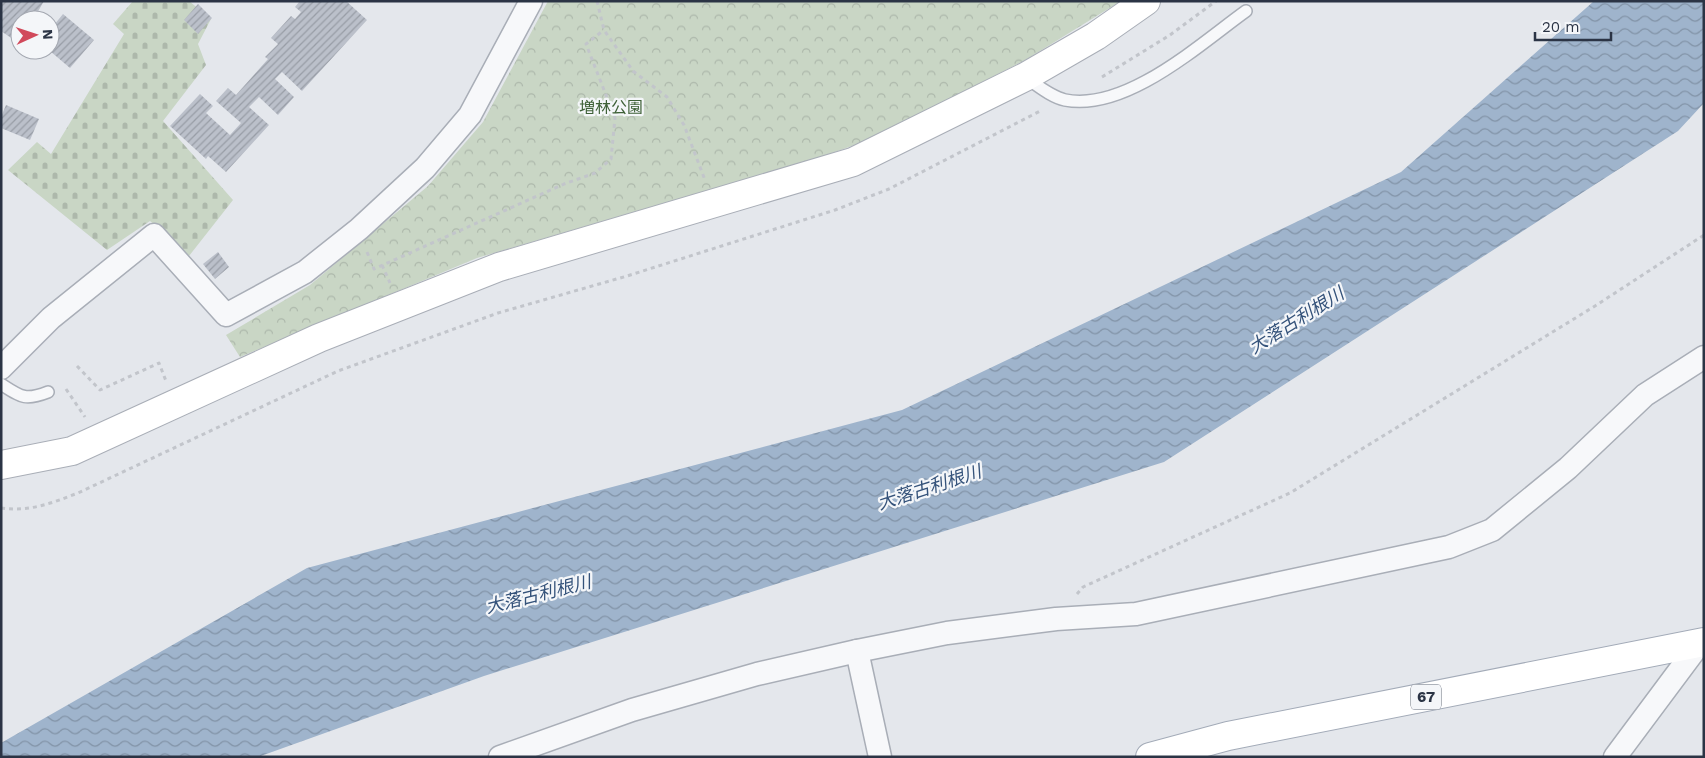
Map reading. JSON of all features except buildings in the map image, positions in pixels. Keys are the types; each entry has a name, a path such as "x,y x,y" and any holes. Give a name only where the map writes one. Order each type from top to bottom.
{"street":[{"path":"1,368 51,318 154,235 226,315 305,272 358,229 425,168 470,115 531,1"},
{"path":"1,465 72,451 319,338 439,289 499,267 853,162 924,129 1025,77 1096,36 1146,1"},
{"path":"500,757 632,710 757,674 947,633 1056,619 1136,614 1449,548 1492,530 1568,468 1645,395 1704,357"},
{"path":"1615,757 1702,643"},
{"name":"67","path":"1150,757 1220,746 1702,643"},
{"path":"857,652 880,757"}],"lane":[{"path":"1025,77 1045,91 1065,100 1111,98 1134,88 1246,10"},
{"path":"1,384 16,394 32,398 48,392"}],"path":[{"path":"597,1 604,30 633,71 667,97 684,125 714,203"},
{"path":"1,508 24,510 40,507 78,493 338,371 489,316 835,210 889,189 1065,100 1170,35 1216,1"},
{"path":"358,229 374,269 564,184 595,173 611,159 615,118 586,44 604,30"},
{"path":"1056,619 1083,587 1290,493 1595,306 1704,235"},
{"path":"77,366 100,390 159,363 166,383"},
{"path":"65,387 84,415 95,441"}],"green space":[{"path":"133,1 189,1 211,19 198,44 206,65 163,121 233,200 189,256 150,221 107,250 8,170 37,142 51,154 124,34 113,24"},
{"name":"増林公園","path":"548,1 1121,1 1027,59 874,138 821,157 477,258 240,357 226,335 310,285 428,186 483,122"}],"water":[{"name":"大落古利根川","path":"1594,1 1704,1 1704,103 1678,131 1164,462 484,676 258,757 1,757 1,743 307,568 902,410 1401,172"}]}
